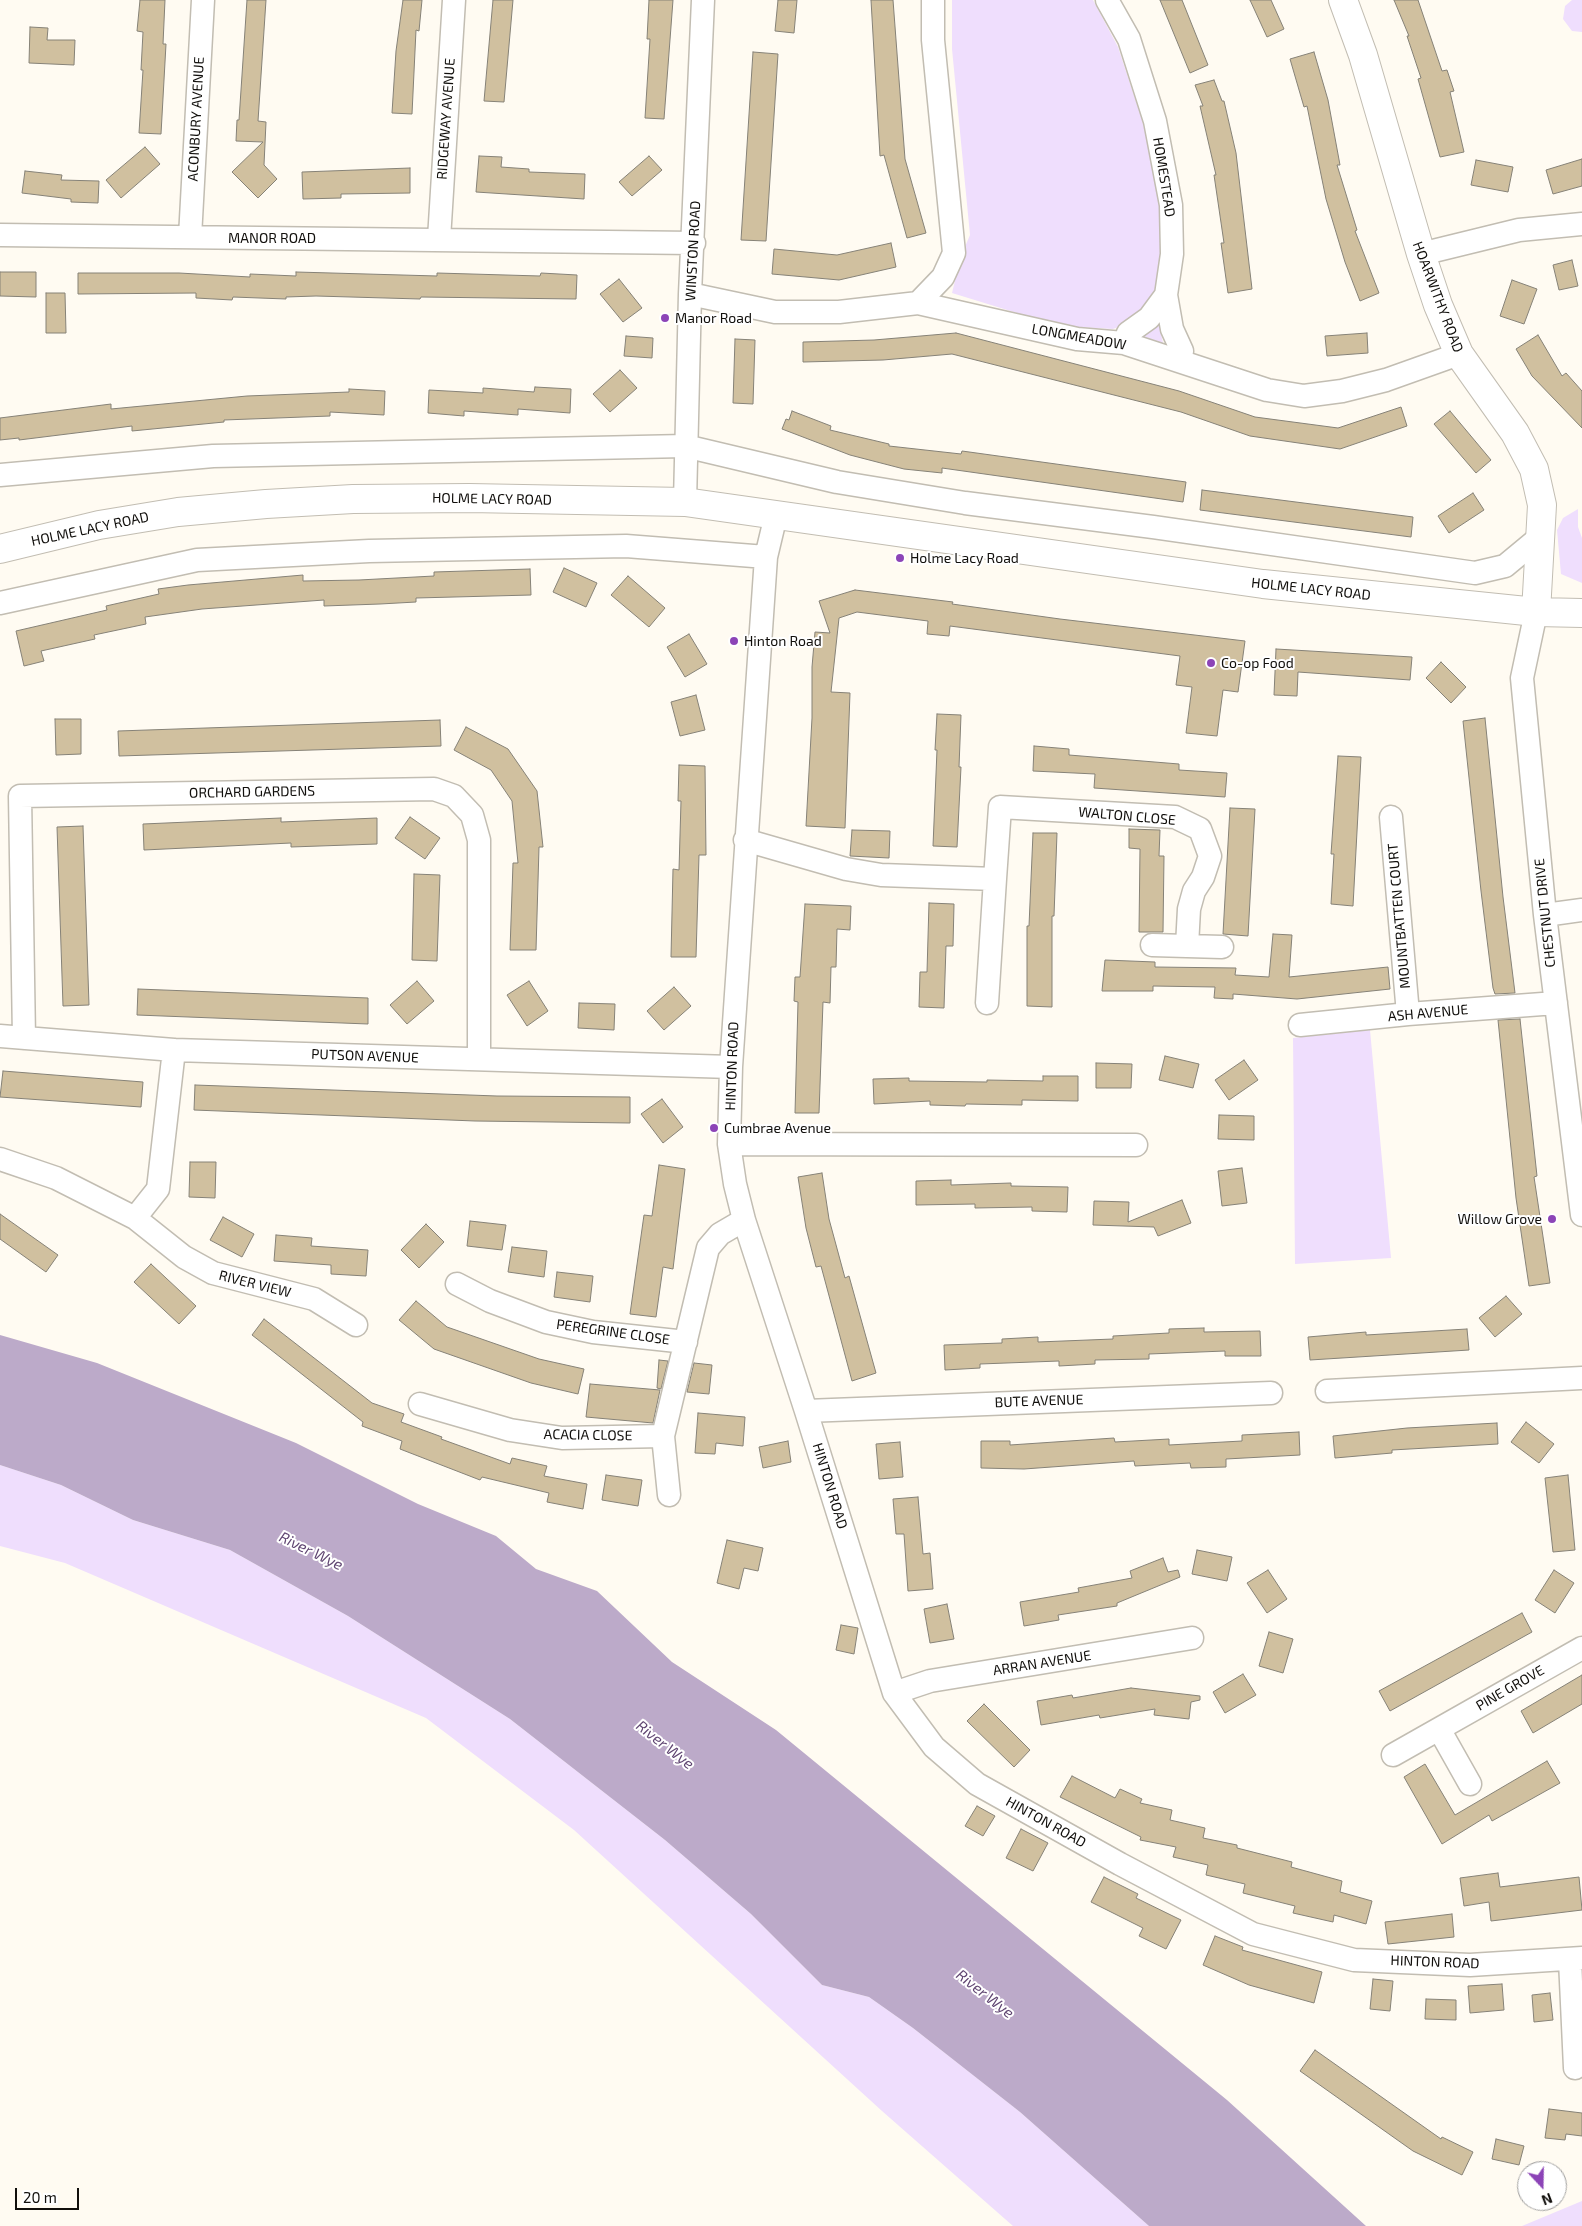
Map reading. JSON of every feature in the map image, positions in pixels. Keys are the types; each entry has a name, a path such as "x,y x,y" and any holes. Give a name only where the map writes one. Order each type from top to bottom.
{"street":[{"name":"ACONBURY AVENUE","path":"190,237 202,0"},
{"name":"RIDGEWAY AVENUE","path":"439,239 454,0"},
{"name":"WINSTON ROAD","path":"685,502 690,294 694,243 703,0"},
{"path":"918,303 942,277 954,253 935,68 933,0"},
{"name":"HOMESTEAD","path":"1107,0 1129,39 1155,121 1171,205 1172,254 1166,295 1172,329 1182,351 1180,360"},
{"name":"HOARWITHY ROAD","path":"1343,0 1363,56 1420,254 1438,305 1459,354 1515,433 1534,469 1542,505 1536,612"},
{"path":"1420,254 1519,230 1582,224"},
{"name":"MANOR ROAD","path":"0,235 694,243"},
{"name":"LONGMEADOW","path":"690,294 775,312 840,312 918,303 1076,339 1124,343 1267,390 1304,396 1342,391 1369,384 1459,354"},
{"path":"1124,343 1128,333 1149,318 1166,295"},
{"path":"0,475 213,456 685,446 837,482 965,503 1153,526 1475,573 1505,566 1540,537"},
{"name":"HOLME LACY ROAD","path":"0,549 99,525 178,512 266,504 353,499 469,498 685,502 1263,584 1536,612 1582,613"},
{"name":"HINTON ROAD","path":"776,516 766,557 745,840 731,1067 730,1144 735,1184 744,1220 894,1693 934,1747 977,1784 1120,1864 1253,1934 1354,1960 1470,1965 1576,1959"},
{"path":"0,603 197,560 369,552 626,546 766,557"},
{"name":"CHESTNUT DRIVE","path":"1536,612 1522,678 1544,915 1581,1202"},
{"name":"ORCHARD GARDENS","path":"24,1038 20,796 434,789 454,796 472,815 480,840 479,1059"},
{"name":"WALTON CLOSE","path":"987,1003 1000,806 1175,817 1200,829 1210,856 1203,877 1194,891 1189,909 1188,946"},
{"name":"MOUNTBATTEN COURT","path":"1390,817 1408,1014"},
{"path":"745,840 846,869 881,875 995,879"},
{"path":"1544,915 1582,910"},
{"path":"1152,945 1222,948"},
{"name":"ASH AVENUE","path":"1300,1026 1408,1014 1556,1003"},
{"name":"PUTSON AVENUE","path":"0,1036 174,1050 731,1067"},
{"path":"135,1218 158,1189 174,1050"},
{"path":"730,1144 1136,1145"},
{"name":"RIVER VIEW","path":"0,1159 56,1178 135,1218 184,1257 213,1273 314,1299 356,1325"},
{"path":"669,1495 663,1436 708,1248 720,1234 744,1220"},
{"name":"PEREGRINE CLOSE","path":"457,1284 490,1301 546,1322 593,1332 686,1342"},
{"path":"1327,1391 1582,1378"},
{"name":"BUTE AVENUE","path":"806,1411 1271,1393"},
{"name":"ACACIA CLOSE","path":"420,1404 510,1430 554,1437 663,1436"},
{"name":"ARRAN AVENUE","path":"894,1693 930,1682 1192,1638"},
{"name":"PINE GROVE","path":"1393,1755 1582,1648"},
{"path":"1438,1729 1470,1784"},
{"path":"1575,2068 1576,1959"}],"shaded area":[{"path":"952,0 1093,0 1118,47 1142,120 1160,193 1160,271 1154,296 1132,322 1113,329 1078,327 1043,321 952,293 961,256 970,235 952,49"},
{"path":"1572,0 1582,0 1582,32 1572,31 1563,19 1565,6"},
{"path":"1158,319 1163,343 1140,335"},
{"path":"1578,509 1578,527 1582,538 1582,583 1561,574 1557,530 1563,518"},
{"path":"1370,1030 1391,1258 1295,1264 1293,1038"},
{"path":"0,1465 61,1485 133,1520 230,1550 348,1616 510,1719 665,1840 751,1914 822,1985 869,1997 913,2028 1020,2112 1149,2226 1013,2226 882,2111 574,1830 426,1718 65,1563 0,1546"},
{"path":"1582,2201 1582,2226 1522,2226 1558,2211 1567,2211 1567,2207"}],"water":[{"name":"River Wye","path":"0,1335 97,1363 296,1443 418,1504 496,1536 536,1569 597,1591 672,1662 776,1730 1227,2100 1366,2226 1149,2226 1020,2112 913,2028 869,1997 822,1985 751,1914 665,1840 510,1719 348,1616 230,1550 133,1520 61,1485 0,1465"}],"building":[{"path":"140,0 165,0 163,44 166,44 161,134 139,133 143,70 141,70 143,32 137,31"},
{"path":"247,0 266,0 258,121 266,122 264,165 277,179 258,198 232,172 263,142 236,141"},
{"path":"403,0 422,0 419,31 416,30 412,114 392,113 396,51"},
{"path":"493,0 513,0 504,102 484,101"},
{"path":"649,0 673,0 664,119 645,118 650,39 647,39"},
{"path":"778,0 797,0 794,33 775,31"},
{"path":"871,0 893,0 905,159 926,233 907,238 884,155 880,156"},
{"path":"1160,0 1182,0 1208,65 1190,73"},
{"path":"1250,0 1271,0 1284,29 1267,37"},
{"path":"1394,0 1418,0 1442,71 1447,70 1454,91 1450,92 1464,152 1440,157 1418,79 1421,78 1407,36 1409,36"},
{"path":"30,27 48,28 47,40 75,40 74,65 29,63"},
{"path":"753,52 778,54 766,241 741,240"},
{"path":"1314,52 1328,100 1340,165 1337,165 1357,230 1355,231 1379,293 1360,301 1345,262 1326,199 1307,106 1304,107 1290,59"},
{"path":"1214,80 1222,101 1224,101 1236,153 1252,289 1228,293 1221,243 1224,243 1214,175 1216,175 1200,106 1203,106 1195,85"},
{"path":"145,147 160,164 121,198 106,180"},
{"path":"479,156 502,157 501,167 529,169 529,172 585,174 584,199 476,192"},
{"path":"649,156 662,170 632,196 619,182"},
{"path":"1582,159 1582,186 1553,194 1546,170"},
{"path":"1476,160 1513,167 1508,192 1471,185"},
{"path":"410,168 410,193 341,194 341,198 303,199 302,172"},
{"path":"25,171 62,175 61,180 99,181 98,203 71,202 71,199 22,193"},
{"path":"891,243 896,267 839,280 772,274 774,249 837,255"},
{"path":"1572,260 1578,286 1559,290 1553,265"},
{"path":"0,272 36,272 36,297 0,296"},
{"path":"296,272 437,276 437,273 540,276 541,273 577,275 576,299 421,297 420,299 316,296 286,297 286,299 233,297 232,300 196,298 196,293 78,294 78,273 179,273 250,277 250,274 296,276"},
{"path":"619,279 642,308 623,322 600,294"},
{"path":"1512,280 1537,289 1524,324 1500,316"},
{"path":"46,293 65,293 66,333 46,333"},
{"path":"956,333 1179,391 1255,417 1338,428 1401,407 1407,426 1340,449 1250,436 1181,412 952,354 883,360 803,362 803,342 874,340"},
{"path":"1367,333 1368,353 1327,356 1325,336"},
{"path":"1538,335 1562,376 1566,373 1582,391 1582,428 1532,376 1516,349"},
{"path":"626,336 653,338 652,358 624,356"},
{"path":"735,339 755,340 753,404 733,403"},
{"path":"620,370 637,388 610,412 593,394"},
{"path":"535,387 571,389 570,413 518,409 518,415 464,411 464,416 428,413 429,390 483,393 483,388 534,392"},
{"path":"349,389 385,391 384,415 330,412 330,416 224,420 224,422 132,431 132,426 19,440 19,438 0,440 0,418 111,404 111,409 247,396 349,392"},
{"path":"792,411 831,426 830,430 889,444 889,446 961,454 962,451 1186,482 1183,502 942,468 942,473 904,469 850,455 782,429 786,419 789,420"},
{"path":"1450,411 1491,460 1476,473 1434,424"},
{"path":"1202,490 1413,517 1411,537 1200,510"},
{"path":"1473,493 1484,510 1449,533 1438,516"},
{"path":"564,568 597,583 586,607 553,592"},
{"path":"530,569 531,595 416,598 416,602 324,606 324,600 202,609 145,617 146,624 94,635 95,639 41,651 44,661 24,666 16,631 107,610 106,606 159,594 158,589 188,585 303,575 303,581 359,580 434,576 434,572"},
{"path":"628,576 665,608 649,627 611,595"},
{"path":"855,590 953,602 952,604 1060,619 1245,641 1238,692 1223,690 1217,736 1186,733 1192,687 1176,685 1180,656 950,626 949,636 927,634 928,621 857,612 839,618 831,692 850,693 845,828 806,826 815,632 830,633 819,601"},
{"path":"689,634 707,664 685,677 667,647"},
{"path":"1276,649 1412,657 1410,680 1298,672 1297,696 1274,695"},
{"path":"1441,662 1466,687 1451,703 1426,678"},
{"path":"696,695 705,730 680,736 671,702"},
{"path":"937,714 961,715 959,767 961,767 957,847 933,846"},
{"path":"1485,718 1503,897 1515,993 1495,994 1493,988 1481,891 1463,721"},
{"path":"55,719 81,719 81,754 56,755"},
{"path":"440,720 441,746 119,756 118,731"},
{"path":"466,727 508,749 537,791 543,847 539,847 536,950 510,950 513,863 518,863 512,801 491,770 454,750"},
{"path":"1034,746 1069,749 1069,755 1179,764 1179,770 1227,773 1225,797 1094,788 1095,774 1033,771"},
{"path":"1338,756 1361,757 1353,906 1331,904 1334,854 1331,854"},
{"path":"679,765 705,766 706,855 699,855 696,957 671,957 673,869 679,870 681,801 678,801"},
{"path":"1230,808 1255,809 1248,936 1223,934"},
{"path":"410,817 440,838 425,859 395,838"},
{"path":"281,818 281,822 377,818 377,844 291,847 291,843 144,850 143,824"},
{"path":"83,826 89,1005 63,1006 57,827"},
{"path":"1129,829 1160,830 1159,856 1164,856 1163,932 1139,932 1140,849 1129,848"},
{"path":"852,830 890,831 889,858 850,856"},
{"path":"1033,833 1057,833 1054,916 1052,916 1052,1007 1027,1006 1027,926 1029,926"},
{"path":"414,874 440,875 437,961 412,960"},
{"path":"929,903 954,904 953,946 946,946 944,1008 919,1007 920,972 927,972"},
{"path":"805,904 851,906 850,930 837,929 836,967 831,967 830,1003 823,1002 819,1113 795,1113 798,1002 794,1001 795,977 800,977"},
{"path":"1273,934 1292,935 1289,977 1388,967 1390,989 1297,999 1233,994 1233,999 1214,998 1215,987 1153,986 1153,991 1102,991 1105,960 1155,962 1155,967 1236,968 1235,975 1269,977"},
{"path":"417,981 434,1001 407,1024 390,1005"},
{"path":"529,981 548,1011 527,1026 507,995"},
{"path":"674,987 691,1006 664,1030 647,1011"},
{"path":"138,989 368,998 368,1024 137,1015"},
{"path":"579,1003 615,1004 614,1030 578,1028"},
{"path":"1520,1019 1537,1176 1534,1177 1550,1283 1529,1286 1516,1198 1498,1020"},
{"path":"1165,1056 1199,1064 1193,1088 1159,1080"},
{"path":"1244,1060 1258,1080 1229,1100 1215,1080"},
{"path":"1096,1063 1132,1064 1131,1088 1096,1088"},
{"path":"3,1071 143,1082 141,1107 0,1097"},
{"path":"1043,1076 1078,1076 1078,1101 1022,1100 1022,1105 966,1104 965,1106 930,1105 930,1101 874,1104 873,1079 909,1078 909,1081 987,1082 987,1080 1043,1081"},
{"path":"195,1085 497,1096 630,1097 630,1123 475,1121 194,1110"},
{"path":"662,1099 683,1127 663,1143 641,1114"},
{"path":"1219,1115 1254,1116 1254,1140 1218,1139"},
{"path":"190,1162 216,1162 215,1198 189,1197"},
{"path":"659,1165 685,1169 673,1269 663,1267 656,1317 630,1314 644,1215 652,1216"},
{"path":"1242,1168 1247,1203 1222,1206 1218,1171"},
{"path":"822,1173 829,1219 845,1278 849,1276 876,1373 852,1381 821,1266 816,1267 806,1228 798,1177"},
{"path":"951,1180 951,1185 1011,1183 1011,1186 1068,1187 1067,1212 1032,1211 1032,1207 975,1208 975,1204 916,1205 916,1181"},
{"path":"1182,1200 1191,1223 1158,1236 1154,1227 1093,1225 1094,1201 1129,1202 1128,1222"},
{"path":"0,1214 58,1255 46,1272 0,1239"},
{"path":"223,1217 254,1234 242,1257 210,1240"},
{"path":"470,1221 506,1225 502,1250 467,1246"},
{"path":"426,1224 444,1242 419,1268 401,1250"},
{"path":"276,1235 312,1238 311,1246 368,1250 366,1276 331,1274 331,1265 274,1261"},
{"path":"512,1247 547,1251 544,1277 508,1272"},
{"path":"151,1264 196,1306 179,1324 134,1282"},
{"path":"557,1272 593,1276 590,1302 554,1297"},
{"path":"1506,1296 1522,1314 1495,1337 1479,1318"},
{"path":"416,1301 447,1327 539,1359 584,1369 578,1394 531,1383 434,1349 399,1320"},
{"path":"264,1319 372,1403 404,1414 401,1422 510,1464 512,1458 547,1466 544,1476 587,1484 583,1509 547,1502 549,1493 482,1477 480,1480 400,1449 402,1441 362,1426 363,1422 252,1335"},
{"path":"1204,1328 1204,1332 1260,1331 1261,1356 1225,1356 1225,1351 1149,1354 1149,1359 1095,1360 1095,1364 1059,1366 1059,1361 980,1364 980,1368 945,1370 944,1345 1002,1343 1002,1339 1038,1337 1038,1342 1113,1339 1113,1336 1169,1333 1169,1329"},
{"path":"1467,1329 1469,1350 1310,1360 1308,1337 1366,1332 1366,1335"},
{"path":"659,1360 668,1361 661,1389 657,1388"},
{"path":"694,1363 712,1365 709,1394 687,1392"},
{"path":"590,1384 660,1390 653,1423 586,1417"},
{"path":"698,1413 745,1417 743,1446 716,1443 715,1454 695,1453"},
{"path":"1526,1422 1554,1444 1539,1463 1511,1442"},
{"path":"1497,1423 1498,1444 1392,1450 1392,1453 1335,1458 1333,1436 1407,1428"},
{"path":"1299,1432 1300,1455 1226,1459 1226,1467 1191,1468 1190,1463 1135,1466 1134,1461 1024,1469 981,1468 981,1441 1010,1441 1010,1445 1114,1438 1115,1442 1169,1439 1169,1445 1242,1441 1242,1435"},
{"path":"788,1441 791,1462 763,1468 759,1447"},
{"path":"900,1442 903,1477 879,1479 876,1444"},
{"path":"606,1475 642,1480 638,1506 602,1500"},
{"path":"1568,1475 1575,1550 1553,1552 1545,1478"},
{"path":"918,1497 923,1554 930,1553 933,1589 908,1591 904,1534 896,1534 893,1499"},
{"path":"727,1540 763,1548 758,1571 744,1568 739,1589 717,1583"},
{"path":"1197,1550 1232,1557 1227,1581 1192,1574"},
{"path":"1163,1558 1168,1572 1178,1570 1180,1577 1117,1603 1117,1606 1058,1615 1059,1620 1024,1626 1020,1602 1079,1592 1078,1588 1132,1578 1130,1571"},
{"path":"1268,1570 1287,1599 1267,1613 1247,1583"},
{"path":"1554,1570 1574,1583 1555,1613 1535,1600"},
{"path":"947,1604 954,1639 930,1643 924,1609"},
{"path":"1522,1613 1532,1632 1390,1711 1379,1691"},
{"path":"841,1625 858,1628 854,1654 836,1650"},
{"path":"1269,1632 1293,1639 1283,1673 1259,1666"},
{"path":"1243,1674 1256,1695 1225,1713 1213,1692"},
{"path":"1582,1675 1582,1704 1533,1733 1521,1711"},
{"path":"1131,1688 1200,1696 1200,1700 1191,1702 1189,1719 1154,1715 1155,1709 1100,1718 1099,1715 1041,1725 1037,1701 1072,1695 1073,1698"},
{"path":"984,1704 1030,1750 1014,1767 967,1721"},
{"path":"1547,1761 1560,1783 1492,1821 1489,1815 1442,1844 1404,1777 1425,1764 1455,1815"},
{"path":"1072,1776 1115,1798 1120,1789 1142,1799 1140,1803 1172,1810 1170,1820 1205,1828 1203,1838 1237,1845 1237,1848 1292,1862 1291,1867 1342,1881 1340,1892 1372,1901 1366,1924 1334,1915 1333,1922 1293,1913 1295,1906 1243,1893 1245,1884 1206,1875 1208,1865 1173,1857 1176,1847 1140,1840 1141,1837 1060,1797"},
{"path":"977,1806 995,1816 983,1836 965,1826"},
{"path":"1021,1829 1048,1843 1033,1871 1006,1858"},
{"path":"1498,1873 1500,1887 1579,1877 1582,1910 1491,1921 1489,1902 1464,1906 1460,1878"},
{"path":"1104,1877 1138,1894 1136,1898 1181,1920 1166,1949 1139,1936 1143,1928 1091,1902"},
{"path":"1452,1914 1454,1937 1388,1944 1385,1922"},
{"path":"1215,1936 1243,1947 1242,1950 1322,1972 1314,2003 1249,1985 1203,1965"},
{"path":"1373,1979 1393,1981 1390,2011 1370,2009"},
{"path":"1502,1984 1504,2010 1470,2013 1468,1986"},
{"path":"1550,1993 1553,2020 1534,2022 1532,1995"},
{"path":"1426,1999 1456,2000 1456,2020 1425,2019"},
{"path":"1315,2050 1441,2139 1442,2137 1473,2152 1462,2175 1413,2151 1300,2071"},
{"path":"1549,2109 1582,2113 1582,2136 1566,2134 1565,2140 1545,2138"},
{"path":"1496,2139 1524,2146 1520,2161 1517,2161 1517,2165 1492,2159"}],"place":[{"name":"Manor Road","path":"665,318"},
{"name":"Holme Lacy Road","path":"900,558"},
{"name":"Hinton Road","path":"734,641"},
{"name":"Co-op Food","path":"1211,663"},
{"name":"Cumbrae Avenue","path":"714,1128"},
{"name":"Willow Grove","path":"1552,1219"}]}
